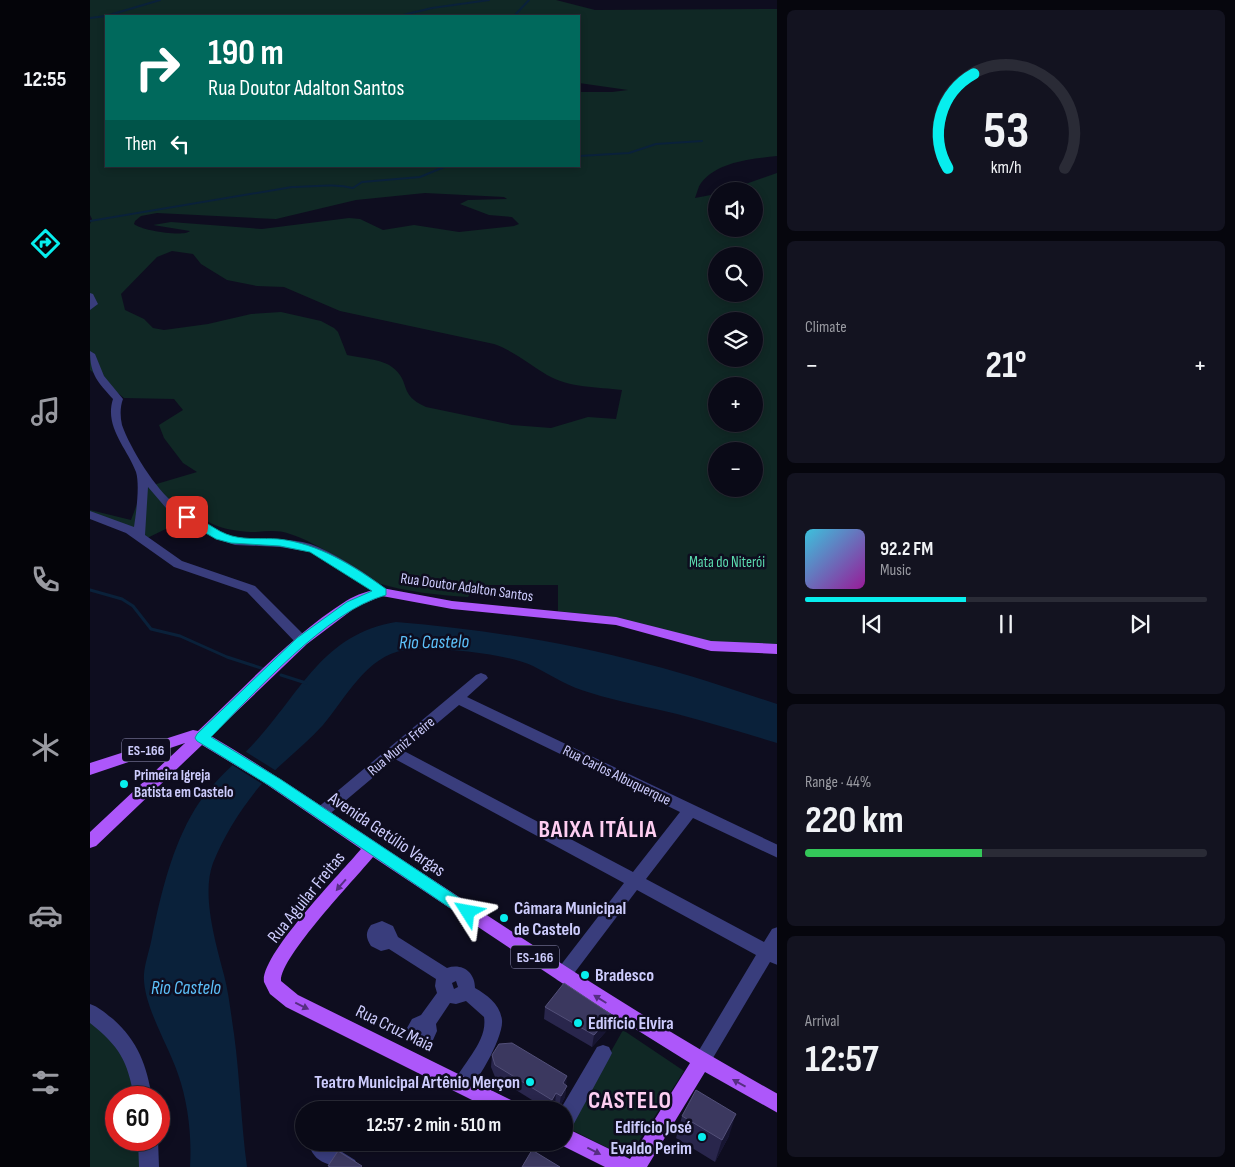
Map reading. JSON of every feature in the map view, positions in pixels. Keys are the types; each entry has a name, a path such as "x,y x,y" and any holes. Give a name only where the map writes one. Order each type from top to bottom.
{"main road":[{"name":"Rua Doutor Adalton Santos","path":"90,842 202,738 302,640 351,604 367,596 382,592 452,605 616,620 727,648 777,649"},
{"name":"ES-166","path":"90,769 193,735 202,738"},
{"name":"Avenida Getúlio Vargas","path":"202,738 234,756 563,975 701,1062"},
{"name":"Rua Aguilar Freitas","path":"273,972 288,947 372,848"},
{"name":"Rua Cruz Maia","path":"273,972 271,979 274,985 292,1001 494,1101"},
{"name":"ES-166","path":"701,1062 777,1103"},
{"path":"636,1167 701,1062"},
{"path":"573,1141 625,1167"}],"street":[{"path":"90,296 93,304 90,307"},
{"path":"90,354 99,377 118,399 115,408 117,425 142,474 170,506 220,536 235,541 280,543 313,550 365,579 382,592"},
{"path":"139,536 142,513 142,474"},
{"path":"90,515 119,524 178,564 251,589 302,640"},
{"name":"Rua Muniz Freire","path":"321,813 481,678"},
{"name":"Rua Carlos Albuquerque","path":"457,698 777,852"},
{"path":"394,752 772,955"},
{"path":"563,975 690,810"},
{"path":"701,1062 772,955 777,938"},
{"path":"388,940 453,987 487,1006 493,1018 493,1027 486,1045 462,1085"},
{"path":"425,1025 453,987"},
{"path":"90,1012 120,1035 134,1055 141,1086"},
{"path":"573,1106 603,1053"},
{"path":"148,1151 149,1167"},
{"path":"323,1151 348,1167"}],"green space":[{"name":"Mata do Niterói","path":"90,0 556,0 595,10 777,9 777,156 736,162 717,170 701,183 695,198 708,196 708,237 763,237 763,182 752,182 777,173 777,645 721,644 617,618 558,611 558,585 476,585 468,597 400,589 377,583 301,538 282,532 246,532 220,527 204,520 189,509 178,523 141,541 112,524 90,519 90,510 131,520 143,488 197,472 183,463 164,438 159,425 183,410 174,399 124,398 90,370 90,224 92,219 90,215","holes":["425,193 504,197 507,199 468,200 460,204 489,215 512,217 519,224 459,232 414,225 383,230 360,219 349,218 262,229 171,222 153,225 190,231 186,233 154,231 138,227 134,224 141,216 157,213 276,219 356,200","172,251 193,254 201,264 227,280 257,286 284,287 340,311 494,344 515,354 556,379 584,386 622,390 616,419 588,417 551,428 512,425 426,407 411,397 398,372 388,364 377,360 347,355 338,332 334,328 321,321 281,312 251,314 208,324 164,330 153,328 144,319 125,310 121,294 157,257"]},
{"path":"90,1017 127,1044 133,1086 105,1086 105,1151 139,1151 139,1167 90,1167"},
{"path":"623,1030 684,1071 628,1158 573,1130 573,1119"}],"water":[{"name":"Rio Castelo","path":"396,622 459,628 554,643 616,656 712,683 777,704 777,743 690,717 583,691 533,666 506,657 452,650 418,649 405,650 379,660 358,680 323,725 259,787 233,824 213,863 210,876 209,904 231,1012 247,1167 190,1167 190,1132 184,1096 174,1062 156,1024 144,986 145,965 163,887 180,839 202,799 256,741 301,685 331,652 350,639 371,629"}],"pier":[{"path":"243,750 278,772 264,785 229,763"}],"building":[{"path":"564,983 612,1015 594,1035 545,1007"},
{"path":"512,1043 567,1076 563,1083 567,1086 561,1096 556,1093 552,1100 495,1065 492,1055 499,1044"},
{"path":"696,1090 736,1114 722,1140 682,1116"},
{"path":"338,1151 362,1166 331,1167 328,1166"},
{"path":"531,1151 534,1151 560,1167 522,1167"}],"waterway":[{"path":"109,15 160,0"},
{"path":"403,15 432,8 489,0"},
{"path":"515,15 529,0"},
{"path":"90,18 105,16"},
{"path":"580,156 629,153 656,144 702,141"},
{"path":"90,221 292,187 330,185 353,188 362,182 420,177 444,167"},
{"path":"90,590 122,599 133,606 151,629 180,636 227,657 264,669"},
{"path":"281,675 306,683"}],"place":[{"name":"Primeira Igreja Batista em Castelo","path":"124,784"},
{"name":"Câmara Municipal de Castelo","path":"504,918"},
{"name":"Bradesco","path":"585,975"},
{"name":"Edifício Elvira","path":"578,1023"},
{"name":"Teatro Municipal Artênio Merçon","path":"530,1082"},
{"name":"Edifício José Evaldo Perim","path":"702,1137"}],"district":[{"name":"BAIXA ITÁLIA","path":"598,829"},
{"name":"CASTELO","path":"630,1100"}],"route":[{"path":"187,517 220,536 235,541 280,543 313,550 365,579 382,592 367,596 351,604 302,640 202,738 234,756 468,912"}]}
